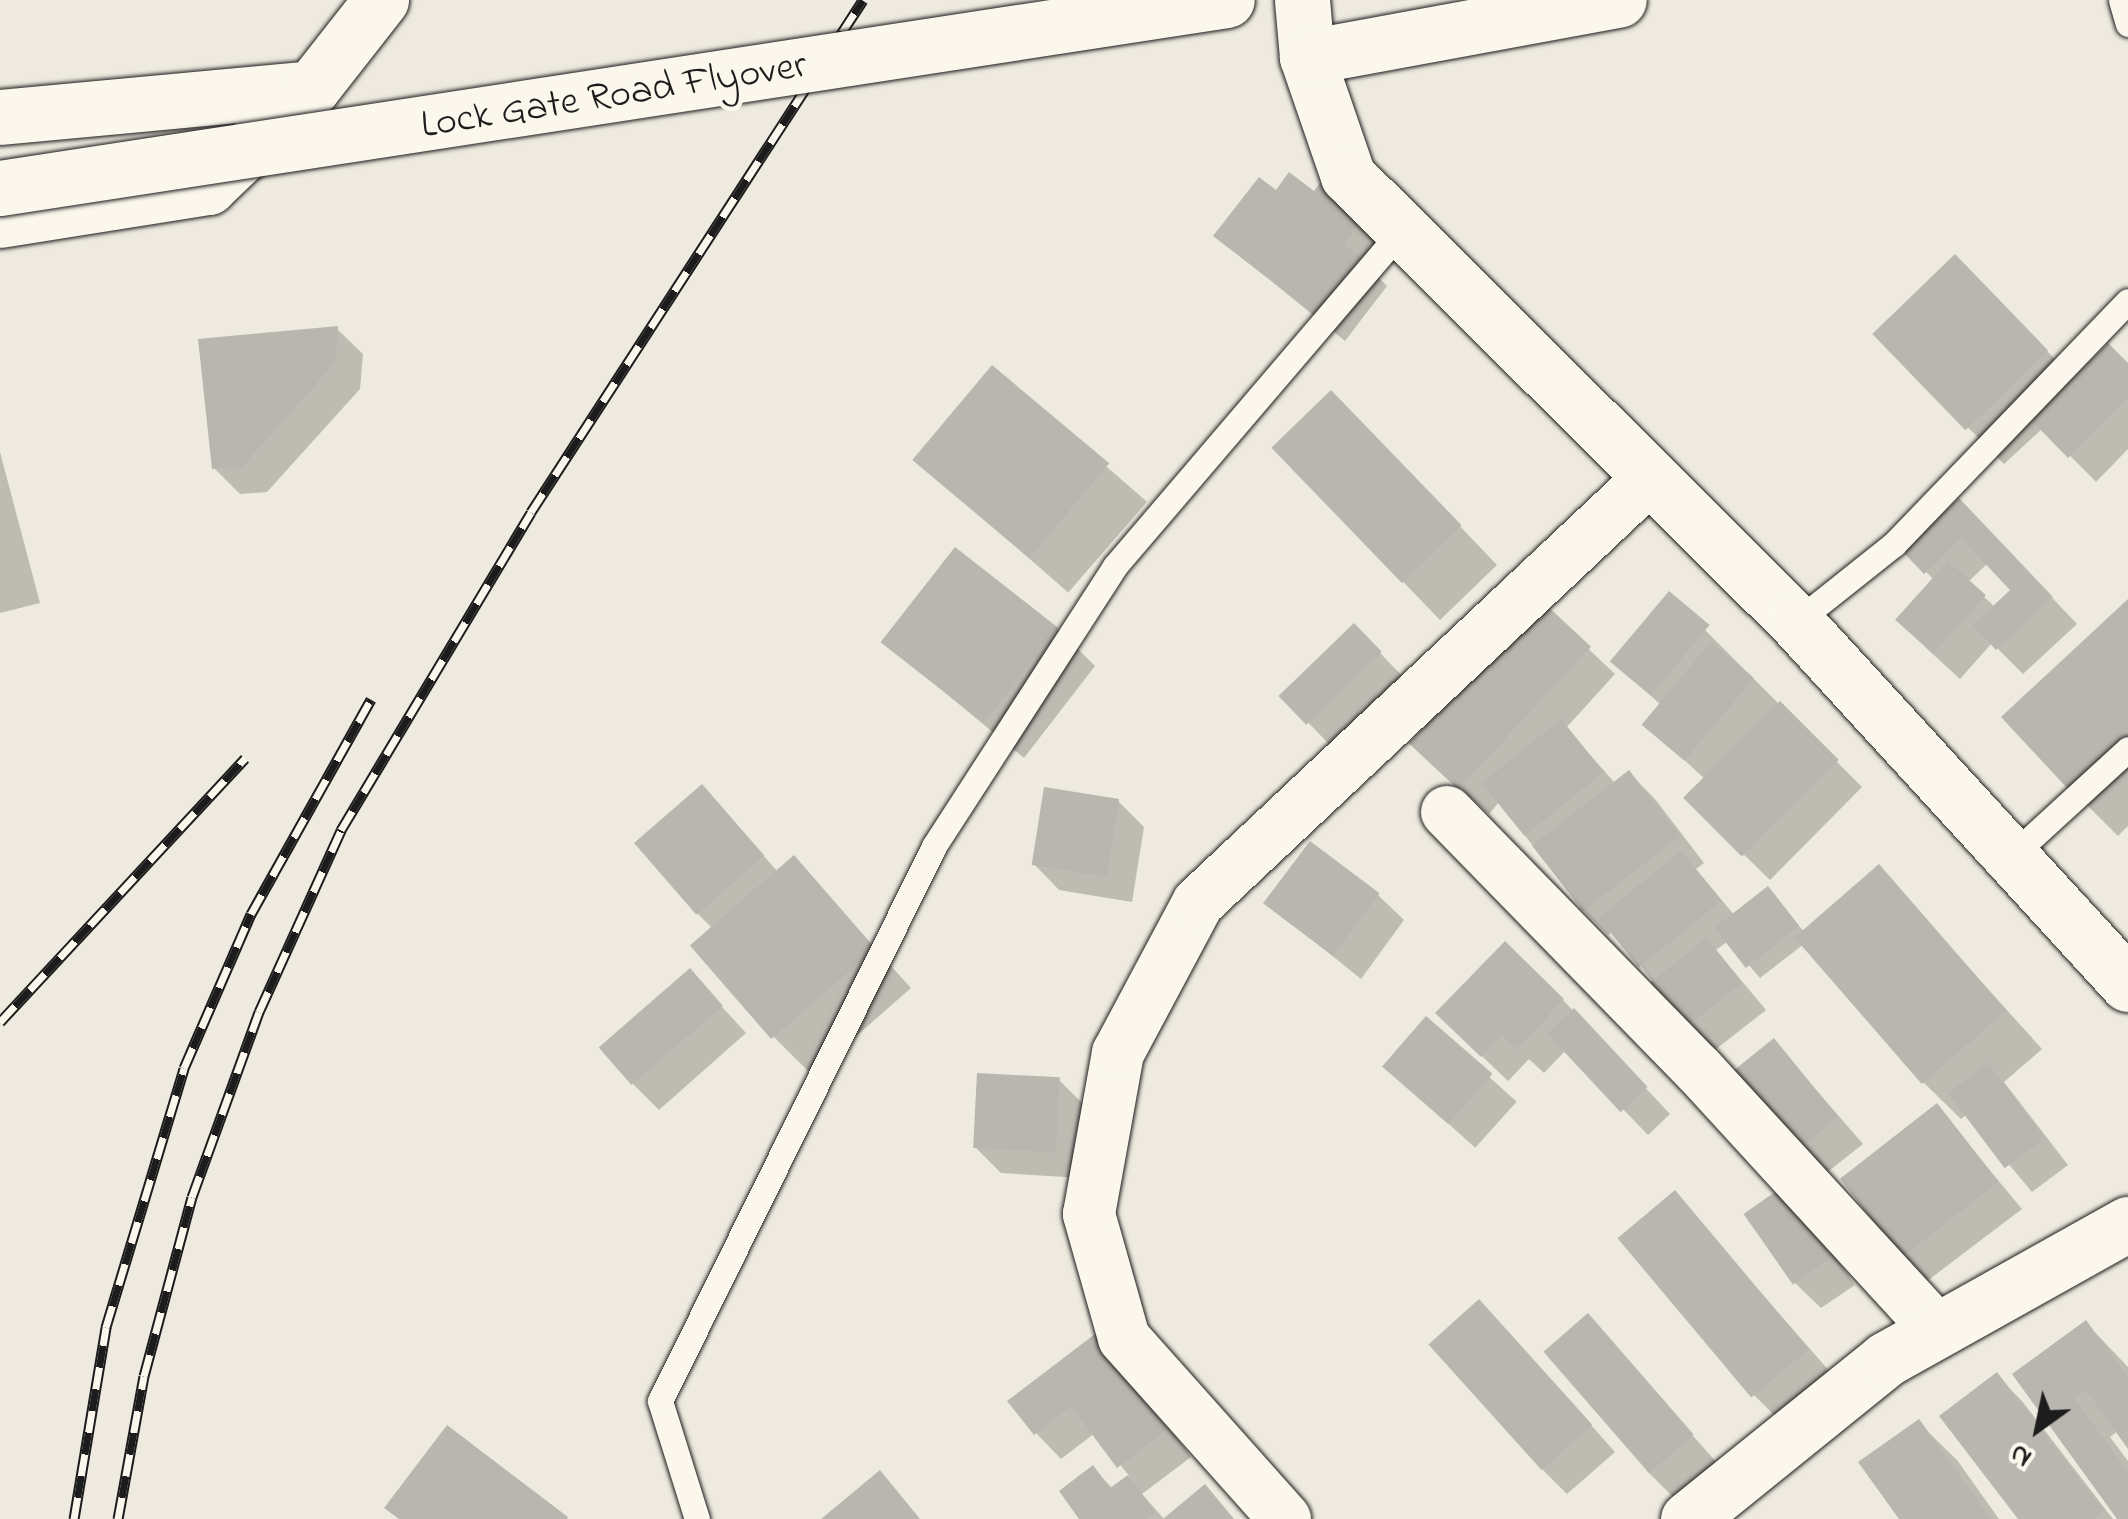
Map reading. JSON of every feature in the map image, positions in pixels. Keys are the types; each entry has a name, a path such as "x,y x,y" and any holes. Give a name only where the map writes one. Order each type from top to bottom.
{"street":[{"path":"0,220 208,187 312,88 381,0"},
{"name":"Lock Gate Road Flyover","path":"0,188 1227,0"},
{"path":"1302,0 1307,57 1348,176 1796,622 2007,860 2128,984"},
{"path":"1307,57 1619,0"},
{"path":"0,117 312,88"},
{"path":"1285,1519 1124,1338 1089,1214 1118,1054 1198,903 1651,477"},
{"path":"1447,812 1698,1069 1936,1328"},
{"path":"1688,1519 1886,1359 2128,1224"}],"lane":[{"path":"2121,0 2128,24"},
{"path":"697,1519 660,1401 934,846 1116,566 1402,230"},
{"path":"1796,622 1894,544 2128,301"},
{"path":"2007,860 2128,748"}],"building":[{"path":"1289,172 1314,191 1320,183 1364,217 1344,244 1362,258 1318,317 1213,236 1259,177 1276,190"},
{"path":"1955,254 2048,350 1965,430 1872,334"},
{"path":"338,326 335,363 241,468 212,469 198,339"},
{"path":"2108,343 2128,363 2128,398 2068,458 2031,420"},
{"path":"992,365 1109,463 1029,558 912,460"},
{"path":"1331,390 1462,525 1402,583 1271,448"},
{"path":"1959,498 2053,597 1996,650 1973,625 2010,590 1961,538 1924,574 1902,551"},
{"path":"955,547 1058,628 984,723 881,642"},
{"path":"1948,561 1986,595 1933,654 1895,620"},
{"path":"1669,591 1710,625 1650,696 1610,661"},
{"path":"2128,599 2128,735 2069,790 2001,717"},
{"path":"1542,601 1591,647 1458,789 1409,744"},
{"path":"1354,623 1382,652 1306,725 1278,696"},
{"path":"1711,642 1754,678 1684,761 1642,725"},
{"path":"1780,701 1839,760 1742,857 1683,798"},
{"path":"1561,719 1604,772 1525,836 1482,783"},
{"path":"1629,770 1680,835 1583,911 1532,846"},
{"path":"702,784 764,856 696,915 634,843"},
{"path":"1044,787 1119,799 1107,877 1032,865"},
{"path":"1310,841 1379,893 1333,956 1263,903"},
{"path":"1681,851 1721,901 1639,967 1599,918"},
{"path":"794,855 875,949 771,1039 690,946"},
{"path":"1879,864 2006,1010 1922,1084 1794,937"},
{"path":"1768,886 1799,926 1746,968 1714,928"},
{"path":"1707,938 1742,983 1683,1029 1648,984"},
{"path":"1505,941 1564,999 1517,1049 1502,1035 1481,1057 1435,1013"},
{"path":"690,968 723,1006 631,1085 599,1047"},
{"path":"1574,1008 1648,1087 1621,1112 1547,1033"},
{"path":"1426,1016 1492,1074 1448,1124 1382,1067"},
{"path":"1774,1038 1838,1117 1797,1151 1733,1071"},
{"path":"1988,1063 2045,1138 2005,1168 1948,1093"},
{"path":"977,1073 1060,1077 1056,1152 973,1148"},
{"path":"1937,1103 1999,1182 1902,1258 1840,1179"},
{"path":"1782,1187 1831,1257 1793,1284 1743,1214"},
{"path":"1675,1190 1809,1349 1751,1398 1618,1238"},
{"path":"1479,1299 1592,1425 1542,1470 1428,1345"},
{"path":"1588,1313 1694,1435 1649,1473 1543,1352"},
{"path":"2086,1320 2128,1378 2128,1449 2086,1390 2074,1398 2128,1472 2128,1519 2117,1519 2012,1374"},
{"path":"1095,1334 1167,1430 1117,1468 1071,1406 1034,1435 1007,1401"},
{"path":"1997,1372 2104,1511 2094,1519 2018,1519 1939,1416"},
{"path":"1919,1419 1991,1519 1899,1519 1858,1462"},
{"path":"447,1425 567,1519 399,1519 384,1508"},
{"path":"1093,1465 1110,1488 1128,1475 1155,1512 1146,1519 1079,1519 1059,1491"},
{"path":"880,1470 920,1519 821,1519"},
{"path":"1205,1484 1234,1519 1163,1519"}],"railway":[{"path":"118,1519 144,1376 192,1197 259,1012 341,830 531,512 863,0"},
{"path":"74,1519 106,1327 184,1068 251,914 371,699"},
{"path":"0,1022 245,758"}]}
